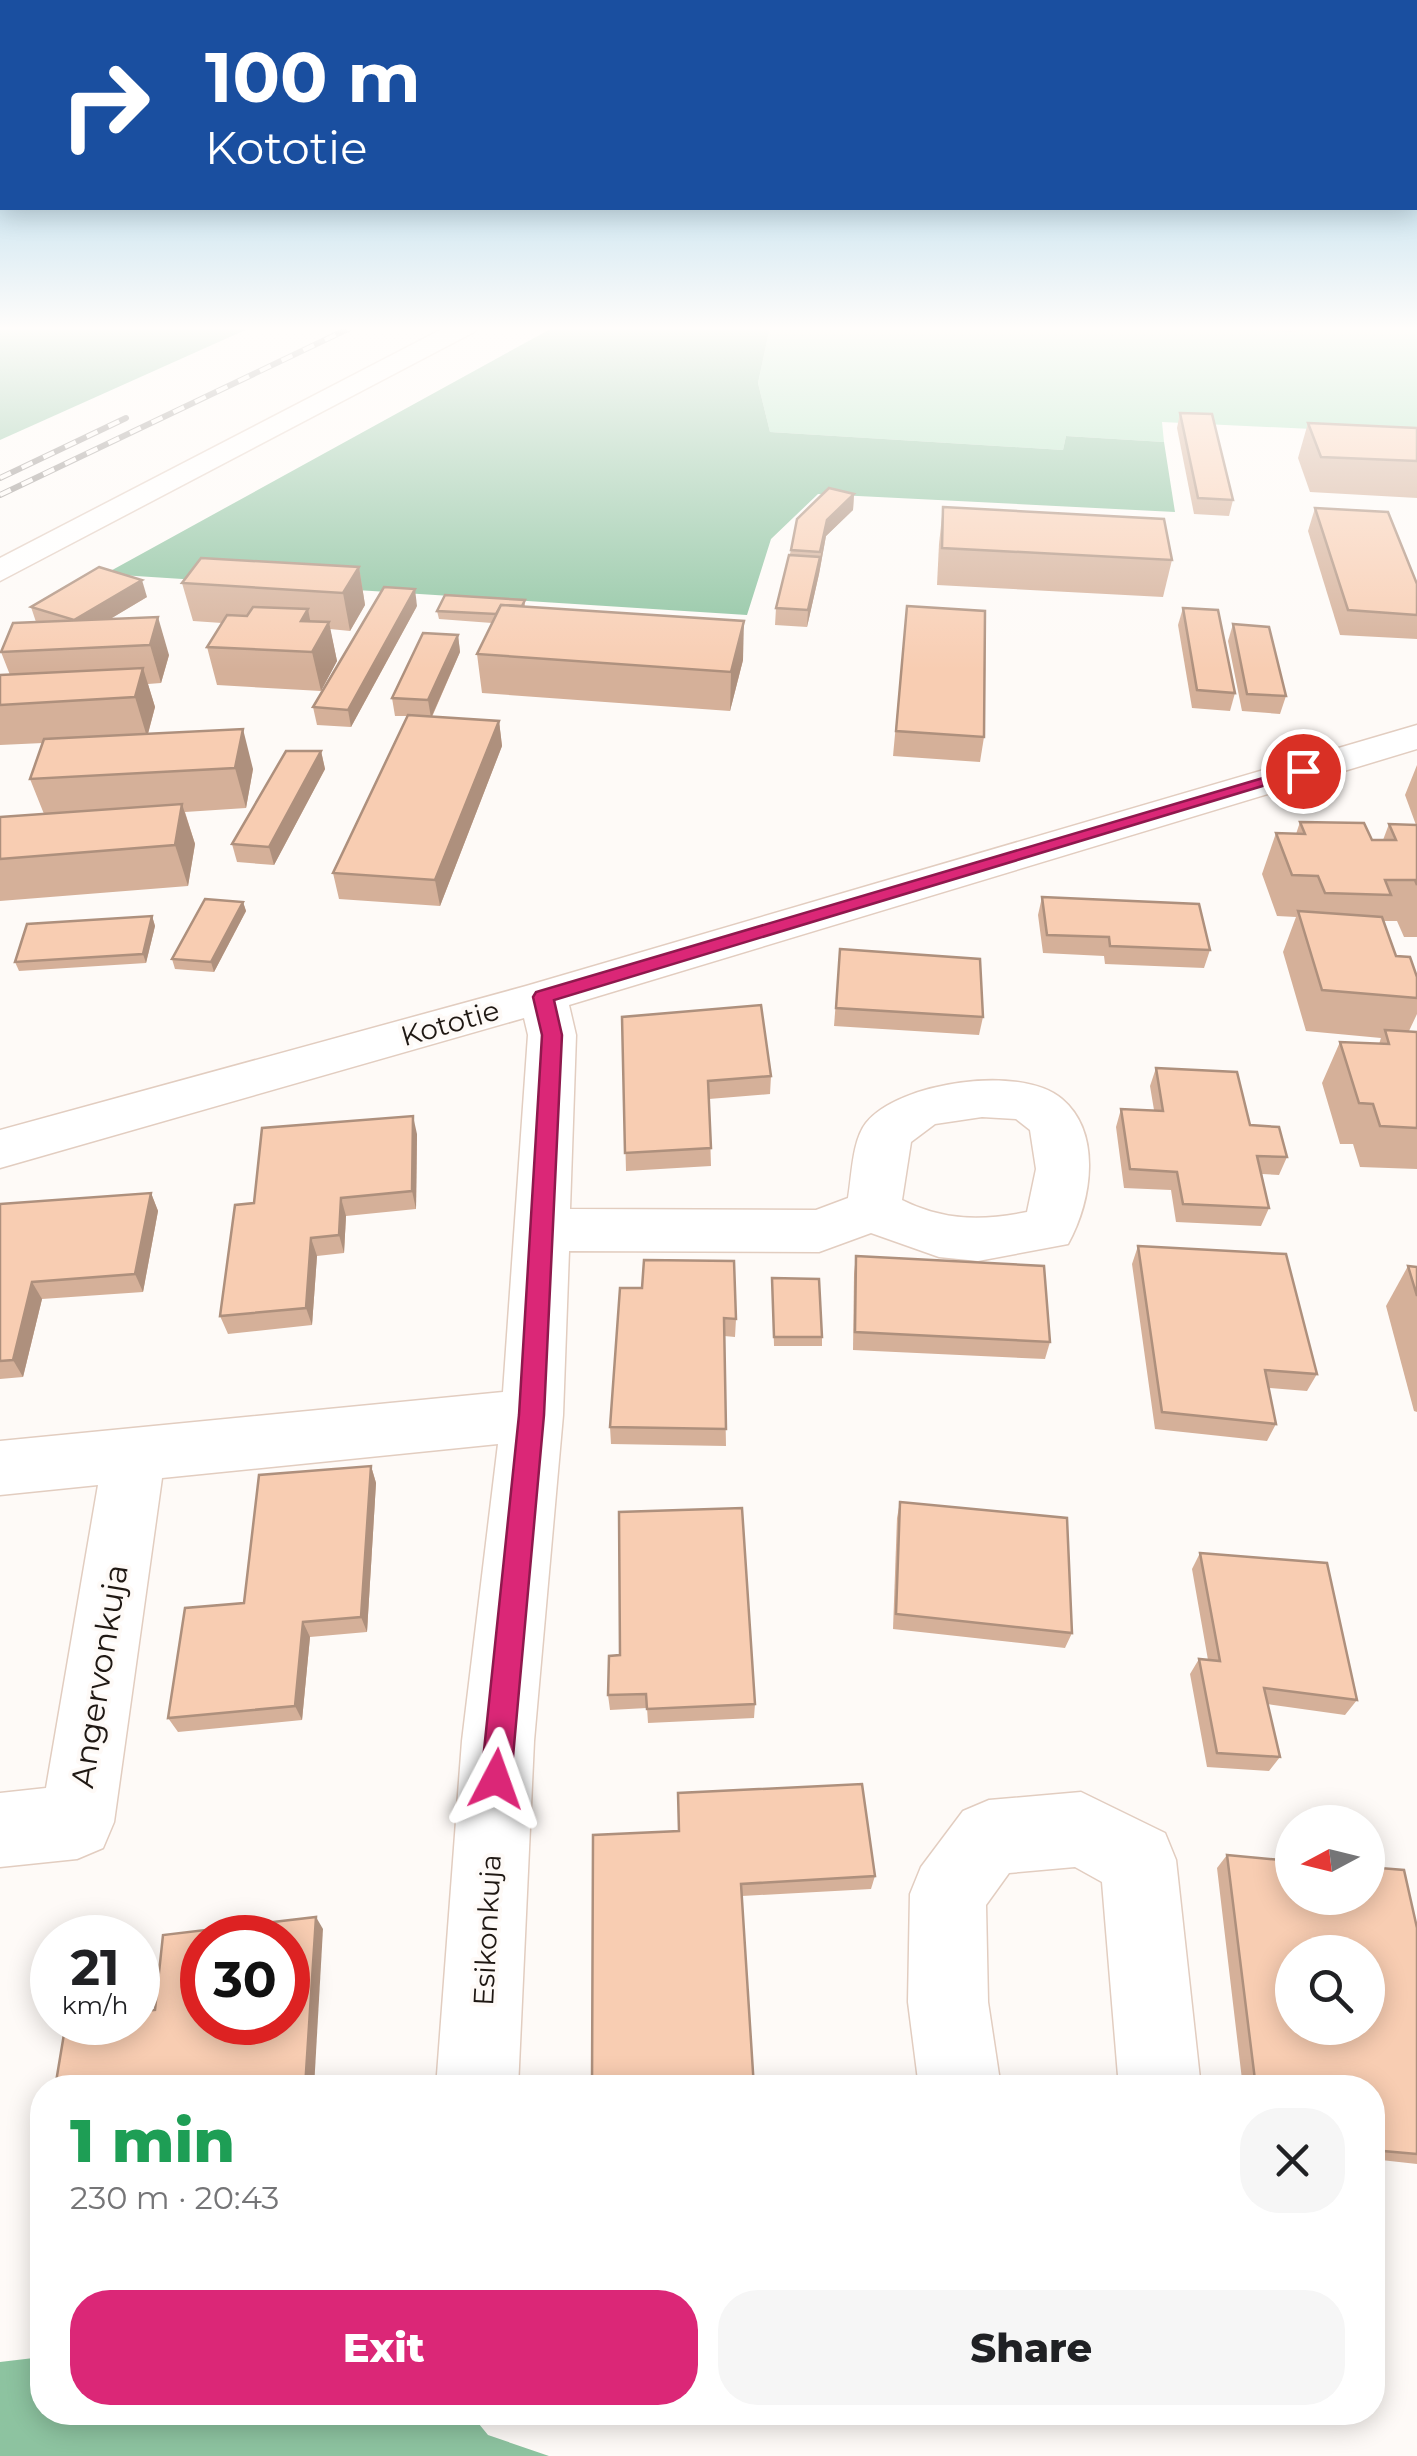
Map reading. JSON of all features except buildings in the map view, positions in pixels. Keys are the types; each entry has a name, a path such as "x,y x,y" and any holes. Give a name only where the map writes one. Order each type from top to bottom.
{"street":[{"path":"0,571 247,442"},
{"name":"Kototie","path":"0,1149 543,997 1417,738"},
{"name":"Esikonkuja","path":"478,2075 498,1741 532,1415 552,1035 543,997"},
{"path":"540,1230 818,1231 872,1210"},
{"path":"0,1468 532,1415"},
{"name":"Angervonkuja","path":"0,1830 76,1822 134,1454"},
{"path":"958,2075 948,2002 948,1894 989,1838 1081,1829 1138,1860 1159,2075"}],"green space":[{"path":"346,442 926,442 1063,450 1065,442 1164,442 1175,512 818,494 771,539 747,615 105,574"},
{"path":"926,442 1065,442 1063,450"},
{"path":"30,2358 30,2425 480,2425 488,2435 549,2456 0,2456 0,2362"}],"railway":[{"path":"0,478 76,442"},
{"path":"0,495 112,442"}],"route":[{"path":"496,1779 532,1415 552,1035 543,997 1303,771"}]}
